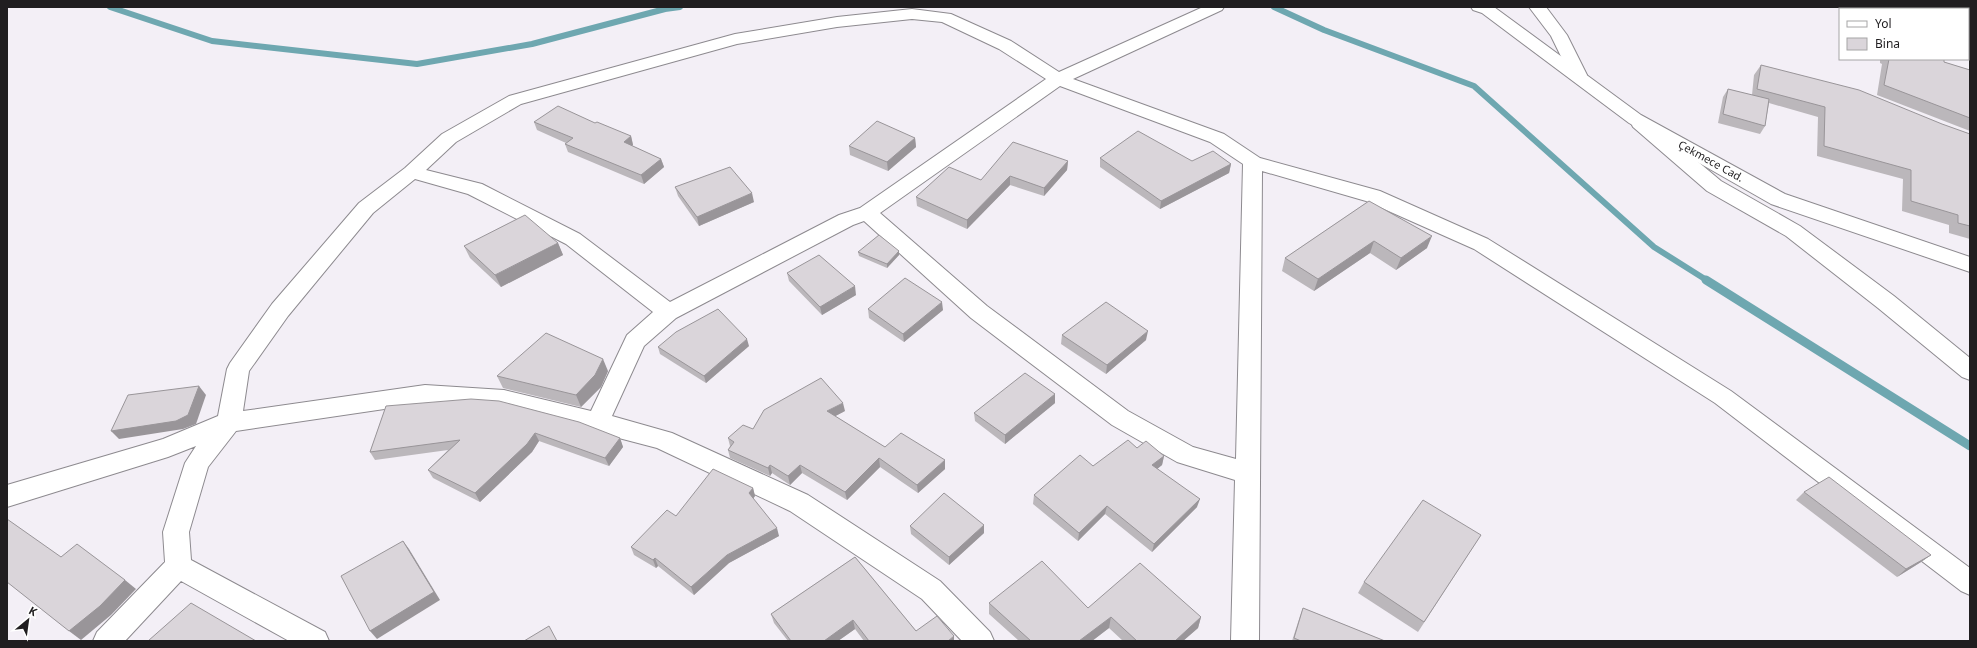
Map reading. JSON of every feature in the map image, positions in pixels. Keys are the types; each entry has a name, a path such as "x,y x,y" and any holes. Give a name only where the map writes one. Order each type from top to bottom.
{"street":[{"path":"1537,7 1559,35 1578,75"},
{"name":"Çekmece Cad.","path":"1484,8 1578,75 1635,119 1778,199 1970,265"},
{"path":"598,422 635,341 668,312 846,220 867,213 1058,79 1212,9"},
{"path":"107,641 178,566 176,532 197,463 229,422 238,369 280,310 366,208 412,172 449,138 516,100 735,39 837,22 912,14 945,17 1005,45 1058,79 1218,138 1253,162 1373,196 1481,244 1723,397 1970,583"},
{"path":"1635,119 1714,186 1793,231 1886,302 1970,371"},
{"path":"1245,641 1253,162"},
{"path":"412,172 475,189 573,239 668,312"},
{"path":"867,213 979,312 1120,418 1186,455 1248,473"},
{"path":"7,496 168,447 229,422 425,394 504,399 663,440 799,502 931,590 980,641"},
{"path":"178,566 315,641"}],"building":[{"path":"1889,60 1944,60 1944,62 1970,70 1970,118 1884,85"},
{"path":"1761,65 1859,90 1970,134 1970,226 1958,223 1958,215 1911,201 1911,170 1824,146 1825,107 1757,89"},
{"path":"1728,89 1769,99 1765,126 1723,114"},
{"path":"558,106 595,123 597,122 631,136 624,142 661,159 641,175 565,144 573,138 534,122"},
{"path":"877,121 915,138 887,162 849,146"},
{"path":"1138,131 1192,161 1213,151 1231,164 1161,201 1100,158"},
{"path":"1013,142 1068,161 1044,188 1010,176 967,220 916,197 949,167 981,180"},
{"path":"730,167 752,193 697,217 675,187"},
{"path":"1369,201 1432,236 1401,258 1374,241 1318,279 1285,258"},
{"path":"525,215 558,243 495,275 464,246"},
{"path":"879,235 899,251 887,264 858,252"},
{"path":"819,255 855,286 820,307 787,273"},
{"path":"905,278 942,302 903,334 868,309"},
{"path":"1106,302 1148,331 1107,365 1062,335"},
{"path":"718,309 747,339 704,376 658,347 676,332"},
{"path":"546,333 603,359 595,375 576,395 497,376"},
{"path":"1025,373 1055,394 1005,435 974,413"},
{"path":"821,378 843,403 827,411 885,447 901,433 945,460 917,485 879,458 845,492 800,465 788,476 770,465 768,468 728,450 734,442 728,438 743,425 753,429 764,410"},
{"path":"199,386 188,415 176,421 111,431 128,395"},
{"path":"471,399 499,401 579,422 620,438 605,458 535,433 527,444 475,493 428,470 460,440 370,452 386,406"},
{"path":"1128,440 1137,448 1146,441 1164,456 1152,465 1200,499 1154,544 1107,506 1079,533 1034,495 1080,455 1093,466"},
{"path":"713,469 753,488 749,493 777,528 727,555 691,587 655,558 653,560 631,547 667,510 676,516"},
{"path":"1829,477 1931,555 1906,569 1804,492"},
{"path":"944,493 984,525 949,557 910,526"},
{"path":"1423,500 1481,535 1424,622 1364,582"},
{"path":"7,519 61,557 77,544 125,580 100,606 69,631 7,582"},
{"path":"403,541 434,592 370,631 341,576"},
{"path":"855,557 916,631 937,616 954,636 948,641 869,641 853,620 824,641 791,641 771,614"},
{"path":"1042,561 1088,608 1140,563 1201,617 1175,641 1137,641 1111,617 1079,641 1031,641 989,603"},
{"path":"191,603 256,641 148,641"},
{"path":"1303,608 1385,641 1301,641 1294,638"},
{"path":"549,626 557,641 524,641"}],"waterway":[{"path":"110,7 212,41 417,64 532,44 665,9 680,7"},
{"path":"1274,7 1324,30 1474,86 1654,247 1708,281"},
{"path":"1706,280 1970,446"}]}
